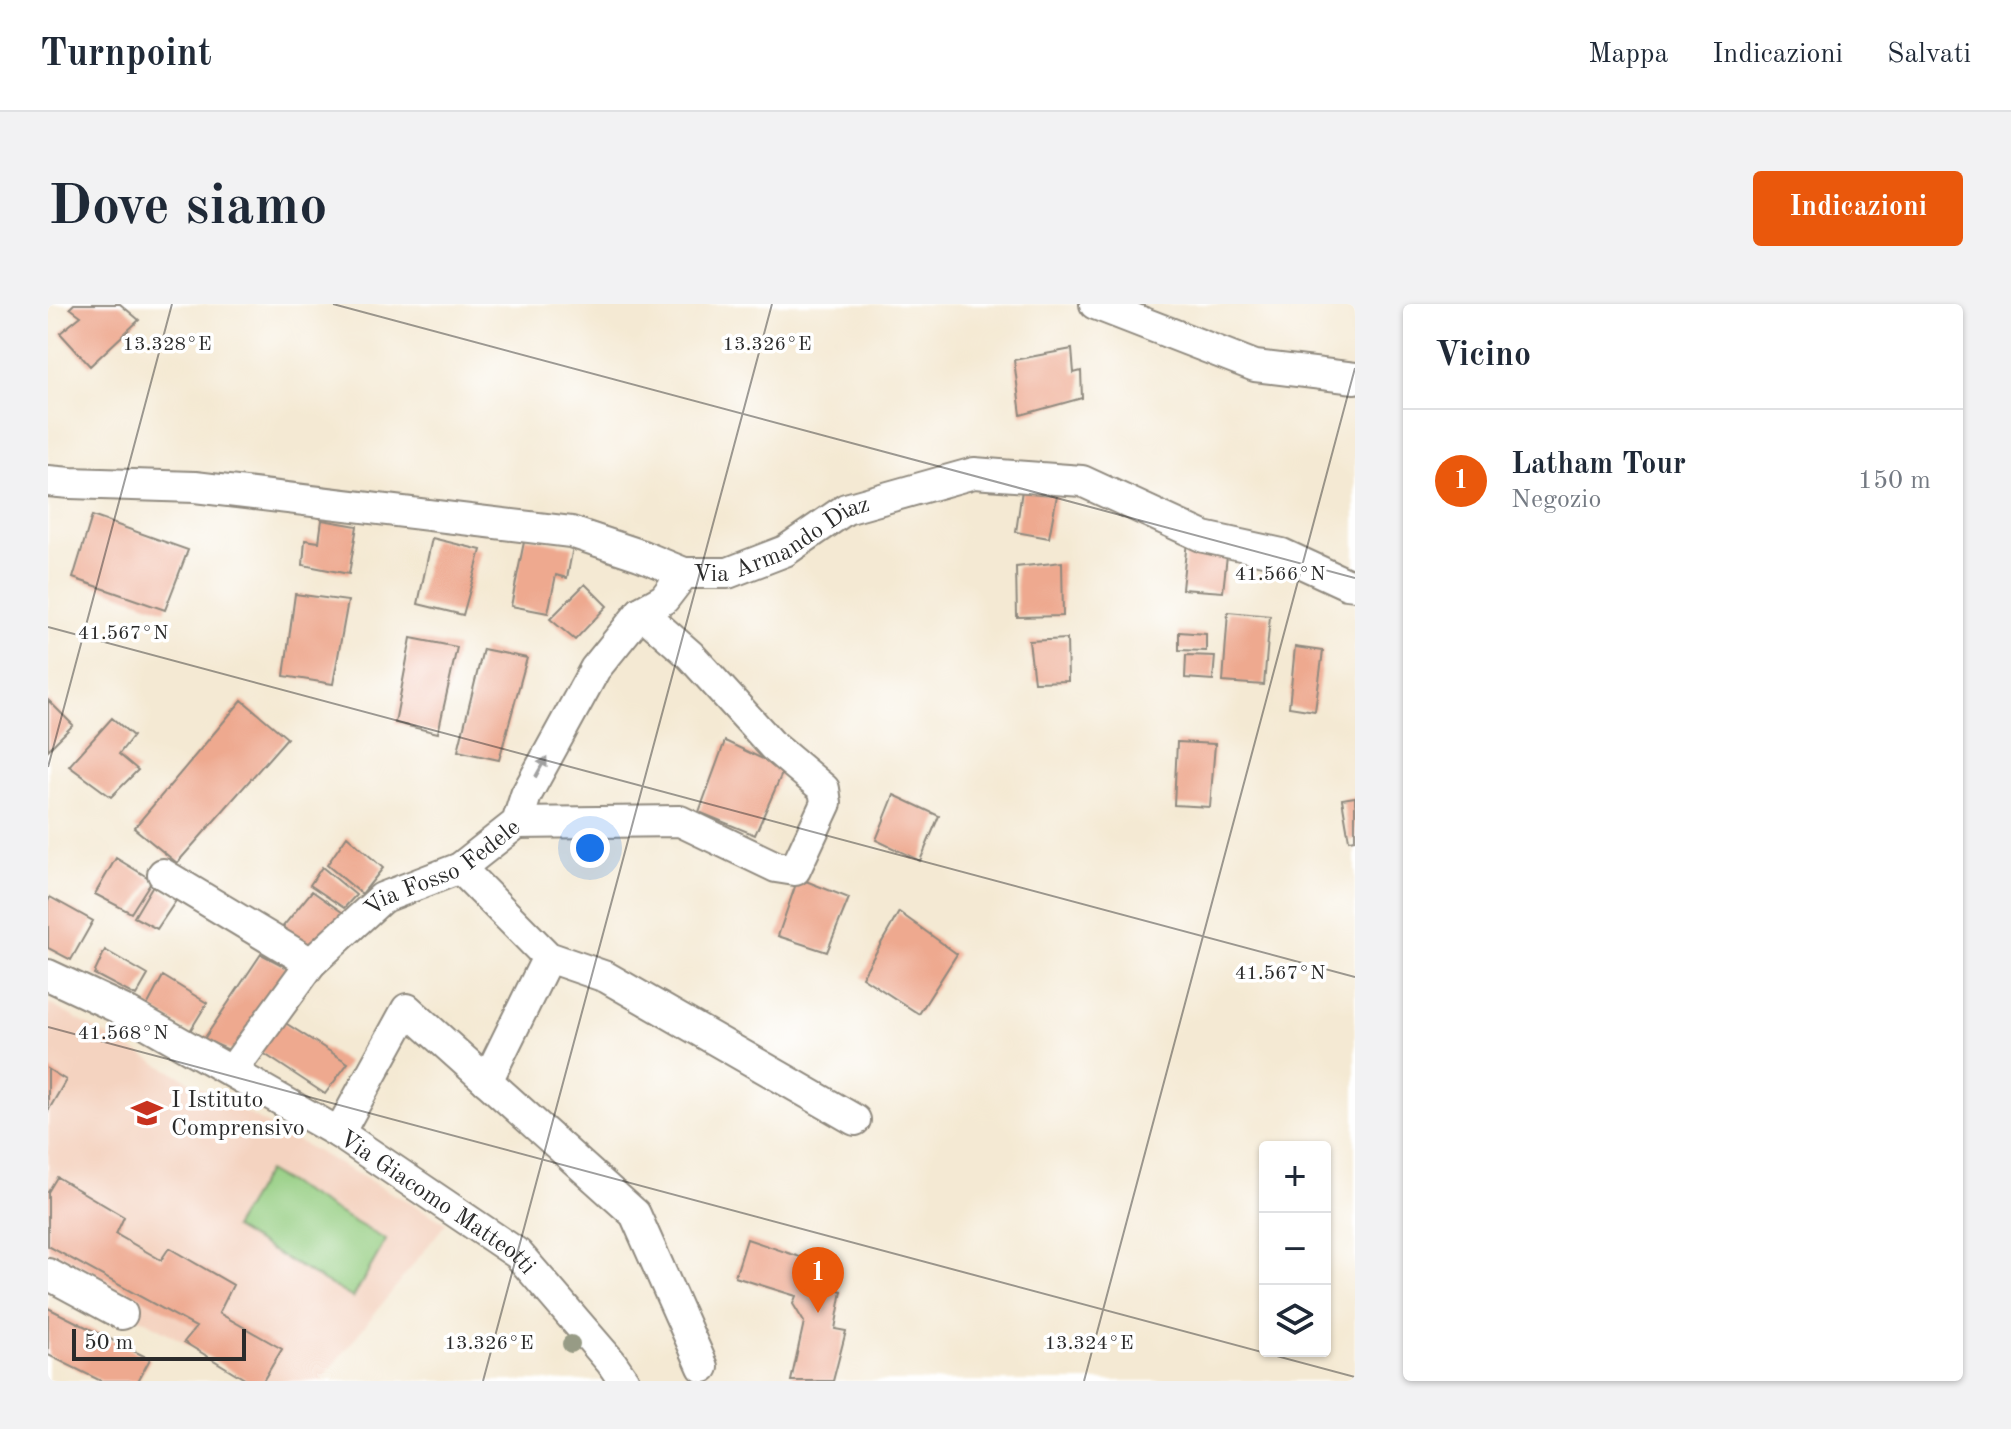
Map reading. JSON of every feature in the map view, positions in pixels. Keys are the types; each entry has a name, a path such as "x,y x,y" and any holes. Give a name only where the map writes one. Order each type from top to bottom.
{"street":[{"path":"1095,304 1255,366 1355,378"},
{"name":"Via Armando Diaz","path":"48,481 195,487 571,532 684,573 728,573 785,551 846,509 974,473 1082,481 1204,537 1282,554 1355,585"},
{"name":"Via Fosso Fedele","path":"232,1071 311,963 382,898 460,868 517,823 526,795 595,669 641,612 664,599 684,573"},
{"path":"517,823 680,821 776,867 795,870 826,803 824,789 773,746 690,655 641,612"},
{"path":"460,868 548,957 606,977 855,1120"},
{"path":"163,874 311,963"},
{"path":"487,1081 548,957"},
{"name":"Via Giacomo Matteotti","path":"48,975 123,1010 339,1133 518,1254 624,1381"},
{"path":"339,1133 407,1009 635,1214 703,1367"},
{"path":"48,1274 122,1314"}],"shaded area":[{"name":"I Istituto Comprensivo","path":"48,1003 446,1223 321,1381 248,1381 184,1342 48,1268"}],"green space":[{"path":"267,1171 386,1240 353,1298 233,1228"}],"building":[{"path":"74,304 120,304 139,320 90,366 60,333 81,316 70,308"},
{"path":"1072,349 1074,373 1081,371 1082,398 1021,415 1014,360"},
{"path":"1022,490 1057,495 1049,538 1016,532"},
{"path":"92,516 188,550 165,610 73,578"},
{"path":"322,520 357,526 349,574 303,565 305,540 319,542"},
{"path":"525,537 573,547 567,578 556,575 548,613 511,606"},
{"path":"432,538 481,550 463,615 418,604"},
{"path":"1187,541 1228,546 1223,592 1182,589"},
{"path":"1062,562 1063,616 1017,617 1016,567"},
{"path":"585,584 607,606 575,640 550,619"},
{"path":"295,594 348,601 333,684 284,676"},
{"path":"1228,612 1270,616 1264,685 1223,682"},
{"path":"1179,632 1206,634 1206,651 1179,650"},
{"path":"411,638 457,647 438,733 395,723"},
{"path":"1067,639 1068,681 1034,682 1029,641"},
{"path":"1295,647 1323,651 1315,711 1289,707"},
{"path":"483,649 527,658 499,760 458,751"},
{"path":"1186,655 1215,656 1213,680 1185,678"},
{"path":"48,700 73,725 48,750"},
{"path":"242,700 287,738 177,863 134,828"},
{"path":"112,718 133,736 119,754 138,770 111,797 69,766"},
{"path":"725,741 784,769 755,835 699,812"},
{"path":"1177,742 1215,744 1210,807 1174,805"},
{"path":"894,795 939,816 920,861 876,840"},
{"path":"1355,797 1355,839 1349,840 1342,799"},
{"path":"347,836 383,868 362,894 327,865"},
{"path":"116,858 152,880 131,913 95,894"},
{"path":"322,867 356,895 344,908 310,885"},
{"path":"798,878 849,898 827,952 778,936"},
{"path":"153,885 177,899 157,929 134,917"},
{"path":"312,891 346,915 313,952 280,930"},
{"path":"50,897 93,921 71,960 48,948"},
{"path":"899,912 957,954 919,1014 862,977"},
{"path":"105,950 148,975 136,996 94,974"},
{"path":"261,954 299,974 238,1054 204,1039"},
{"path":"163,976 207,1003 190,1031 147,1006"},
{"path":"276,1017 348,1063 325,1094 257,1049"},
{"path":"48,1069 66,1080 48,1111"},
{"path":"57,1177 124,1217 116,1234 161,1260 169,1248 233,1285 219,1313 282,1349 263,1381 248,1381 184,1342 196,1327 48,1246 48,1192"},
{"path":"747,1239 809,1260 802,1279 842,1291 835,1329 846,1331 833,1381 791,1381 804,1322 793,1304 796,1296 735,1277"},
{"path":"48,1308 150,1359 138,1381 101,1381 48,1355"}],"place":[{"name":"I Istituto Comprensivo","path":"147,1113"},
{"name":"Latham Tour","path":"818,1313"}]}
